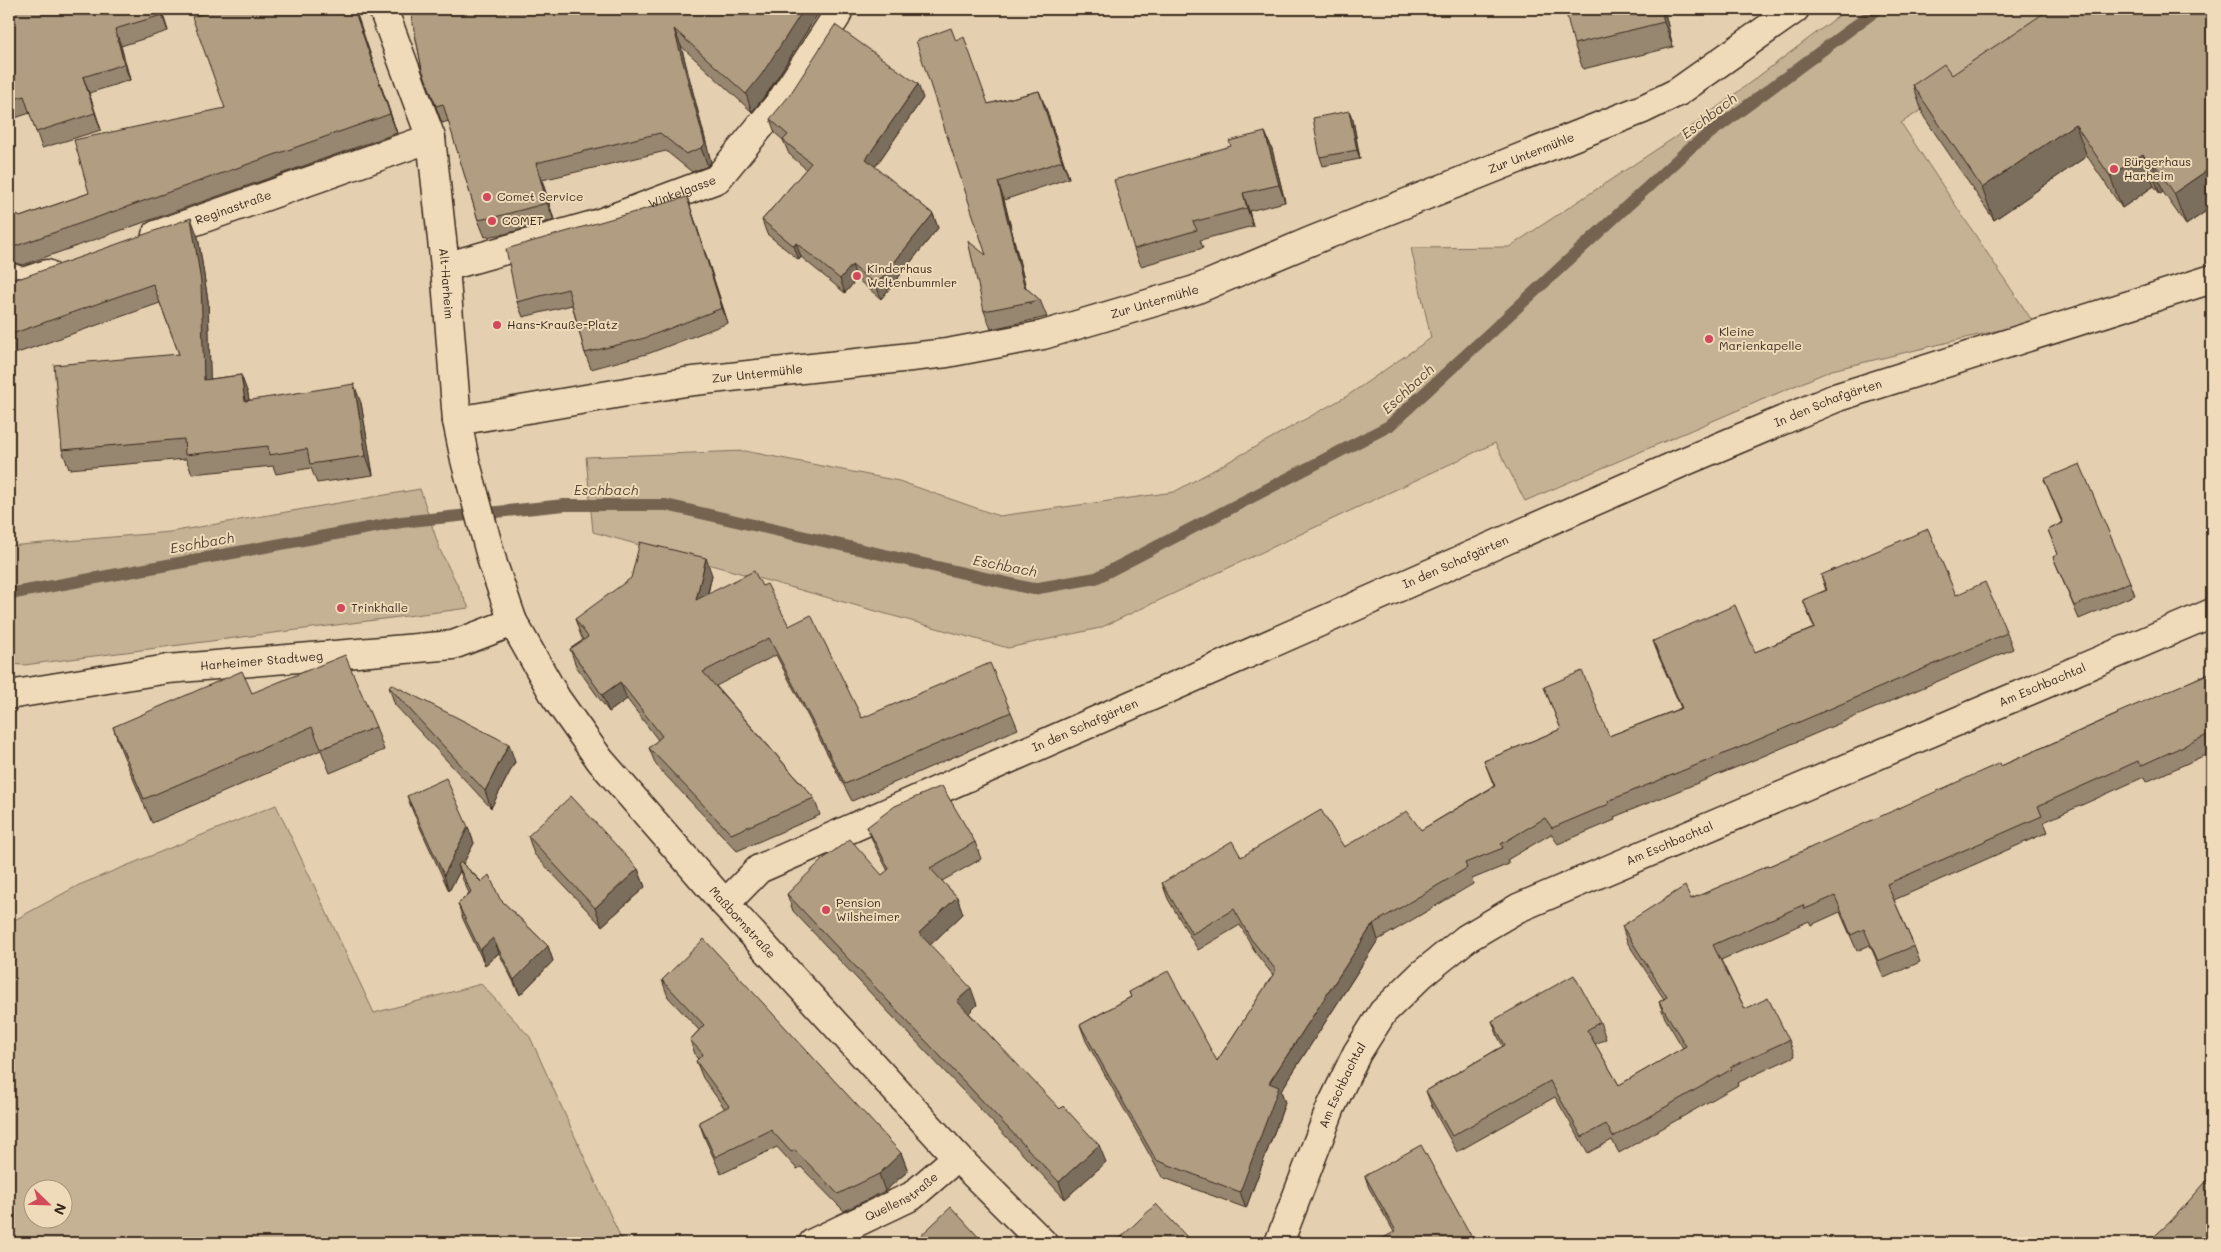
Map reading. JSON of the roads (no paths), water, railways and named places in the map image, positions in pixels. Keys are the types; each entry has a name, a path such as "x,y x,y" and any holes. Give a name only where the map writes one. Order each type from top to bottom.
{"street":[{"name":"Alt-Harheim","path":"383,9 430,138 445,266 457,421 465,460 493,564"},
{"name":"Winkelgasse","path":"445,266 597,224 718,179 781,101 836,17 839,9"},
{"name":"Zur Untermühle","path":"457,421 685,382 947,353 1043,335 1195,290 1311,241 1643,109 1678,92 1795,9"},
{"name":"Reginastraße","path":"134,243 430,138"},
{"path":"9,276 23,282 70,266"},
{"name":"In den Schafgärten","path":"725,904 758,869 1690,459 1838,397 2212,279"},
{"name":"Maßbornstraße","path":"493,564 513,622 556,698 600,760 725,904 958,1157 1044,1243"},
{"name":"Am Eschbachtal","path":"1279,1243 1331,1107 1362,1045 1383,1012 1422,974 1467,938 1518,908 2212,613"},
{"name":"Harheimer Stadtweg","path":"9,695 168,669 452,645 513,622"},
{"name":"Quellenstraße","path":"813,1243 912,1196 958,1157"}],"waterway":[{"name":"Eschbach","path":"9,594 401,522 564,505 666,505 1033,589 1096,578 1389,426 1690,148 1878,9"}],"place":[{"name":"Bürgerhaus Harheim","path":"2114,169"},
{"name":"Comet Service","path":"487,197"},
{"name":"COMET","path":"492,221"},
{"name":"Kinderhaus Weltenbummler","path":"857,276"},
{"name":"Hans-Krauße-Platz","path":"497,325"},
{"name":"Kleine Marienkapelle","path":"1709,339"},
{"name":"Trinkhalle","path":"341,608"},
{"name":"Pension Wilsheimer","path":"826,910"}]}
